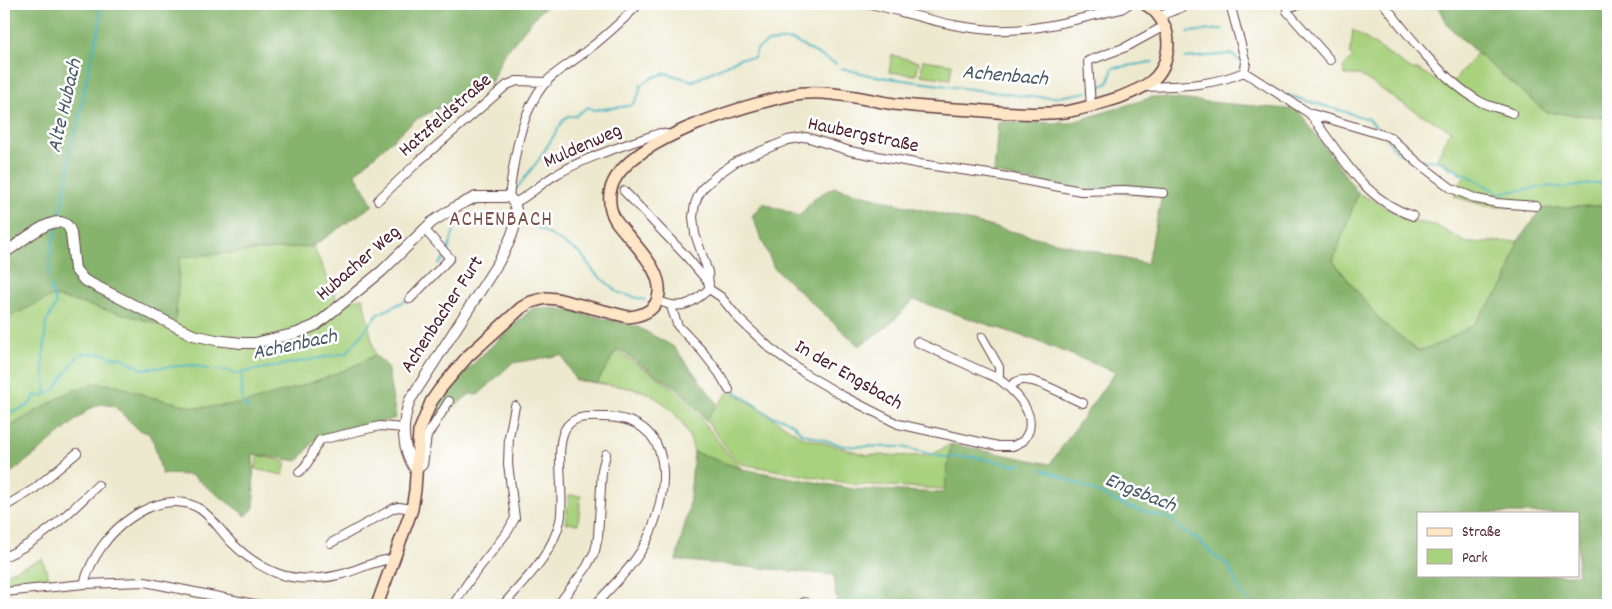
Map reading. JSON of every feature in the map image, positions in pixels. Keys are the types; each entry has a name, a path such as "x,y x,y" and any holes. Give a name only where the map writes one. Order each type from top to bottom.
{"main road":[{"path":"378,605 412,509 419,432 431,402 440,388 468,356 521,308 537,300 553,298 628,317 647,312 657,300 659,293 657,275 616,220 611,207 610,193 614,181 624,168 637,157 670,135 754,105 793,94 823,93 913,106 1013,113 1065,112 1091,107 1145,87 1156,78 1167,58 1166,28 1160,16 1145,4"}],"street":[{"name":"Achenbacher Furt","path":"416,471 407,456 404,428 406,409 414,390 507,247 516,218 512,200 513,168 524,126 533,102 547,82 605,37 639,4"},
{"path":"871,4 948,24 983,29 1010,30 1045,26 1121,9 1129,4"},
{"path":"1160,16 1190,4"},
{"path":"1230,4 1246,63 1244,72"},
{"path":"1301,4 1294,6 1286,5 1287,11 1330,60"},
{"path":"1384,4 1419,49 1461,89 1480,102 1512,113"},
{"path":"1091,107 1088,60 1126,47 1159,29 1166,28"},
{"path":"1145,87 1201,85 1244,72 1309,113 1390,138 1424,167 1452,188 1466,195 1497,203 1536,206"},
{"name":"Hatzfeldstraße","path":"378,200 419,161 507,84 547,82"},
{"path":"1309,113 1350,171 1372,193 1402,212 1413,216"},
{"name":"Muldenweg","path":"512,200 521,200 544,181 576,164 660,133 670,135"},
{"name":"Haubergstraße","path":"709,286 708,272 695,234 693,217 698,196 703,188 717,175 737,161 788,140 806,137 850,151 1081,191 1124,190 1163,193"},
{"name":"In der Engsbach","path":"624,191 686,256 709,286 739,319 770,348 804,373 843,396 898,424 998,446 1013,446 1024,441 1029,429 1028,417 1020,399 1010,387 999,379 917,342"},
{"name":"Hubacher Weg","path":"4,253 44,226 56,221 64,223 70,228 75,269 80,276 96,287 193,335 223,341 256,343 316,325 382,270 424,229 469,199 484,196 512,200"},
{"name":"Hubacher Weg","path":"410,299 450,258 424,229"},
{"path":"657,300 671,307 693,302 709,286"},
{"path":"671,307 678,326 702,351 729,390"},
{"path":"982,336 999,367 999,379"},
{"path":"1010,387 1016,381 1029,380 1084,403"},
{"path":"416,471 423,465 427,436 449,401"},
{"path":"453,605 470,578 508,531 515,518 508,464 509,437 514,406"},
{"path":"503,605 539,564 553,542 561,519 563,496 560,451 562,436 568,424 574,420 586,417 608,417 630,420 641,427 657,443 661,453 663,473 661,503 647,541 635,561 595,605"},
{"path":"299,472 308,466 314,448 320,440 380,426 404,428"},
{"path":"4,507 34,489 77,453"},
{"path":"558,605 586,568 595,551 598,537 602,470 606,454"},
{"path":"4,557 20,550 56,524 98,485"},
{"path":"84,584 87,571 94,559 122,523 150,507 176,501 200,509 233,543 258,563 279,574 298,577 331,577 380,560 394,558"},
{"path":"331,544 394,508 412,509"},
{"path":"4,592 84,584 145,582 259,605"}],"green space":[{"path":"4,4 550,4 539,12 502,57 492,81 415,120 355,173 373,205 313,246 180,257 175,328 53,296 4,319"},
{"path":"1438,4 1608,4 1608,118 1546,112 1448,26"},
{"path":"1353,30 1412,70 1419,70 1448,88 1477,53 1546,112 1608,118 1608,205 1541,209 1485,206 1454,196 1465,175 1437,158 1451,130 1411,109 1360,75 1345,75 1343,67 1353,57 1350,55"},
{"path":"892,55 919,62 916,75 889,72"},
{"path":"923,60 952,64 950,79 921,75"},
{"path":"1153,97 1298,110 1358,193 1333,261 1381,321 1418,351 1439,344 1473,325 1505,284 1518,241 1541,209 1608,205 1608,605 837,605 834,575 676,560 689,508 694,452 742,469 853,489 944,493 951,444 1050,464 1115,372 1034,340 914,300 889,325 859,346 774,268 752,216 763,203 799,216 816,197 834,187 1147,264 1162,196 1074,191 994,173 998,122 1070,123"},
{"path":"1358,193 1414,222 1435,225 1467,243 1518,241 1505,284 1473,325 1439,344 1418,351 1381,321 1333,261"},
{"path":"313,246 338,302 363,298 375,355 328,377 246,404 198,408 150,397 117,385 69,392 4,430 4,319 53,296 175,327 180,257"},
{"path":"533,308 562,309 636,326 674,347 717,403 706,420 678,389 617,349 597,383 575,380 562,355 512,363 478,395 470,394 428,427 443,393"},
{"path":"616,351 656,376 677,392 742,469 694,452 688,433 678,417 656,398 636,390 597,383"},
{"path":"375,355 387,366 396,418 315,440 298,461 253,454 254,508 246,516 191,475 162,474 153,440 148,433 139,430 114,406 101,404 89,409 4,478 4,430 69,392 93,383 117,385 150,397 198,408 246,403 328,377"},
{"path":"730,390 802,437 868,455 929,456 951,444 945,489 852,484 742,464 735,459 706,420"},
{"path":"258,455 286,462 283,475 255,469"},
{"path":"569,495 581,496 578,524 565,523"},
{"path":"42,559 50,580 4,585 4,574"}],"waterway":[{"name":"Alte Hubach","path":"60,215 69,170 70,147 79,121 86,81 100,23 100,4"},
{"name":"Achenbach","path":"1188,32 1223,29"},
{"name":"Achenbach","path":"517,188 540,158 564,119 568,116 575,116 588,107 594,110 629,106 634,103 641,85 652,78 665,73 693,81 741,58 754,58 757,49 768,42 792,40 836,64"},
{"path":"1185,58 1232,54 1243,64"},
{"name":"Achenbach","path":"1092,91 1108,83 1113,68 1153,62"},
{"name":"Achenbach","path":"841,68 873,76 1030,97 1059,97 1087,92"},
{"path":"1287,95 1369,119 1379,130"},
{"path":"1387,139 1398,153 1405,155"},
{"path":"1419,160 1440,161 1450,168 1455,168 1460,174 1466,174 1498,193 1551,186 1562,188 1597,183 1608,185"},
{"name":"Achenbach","path":"448,251 459,213"},
{"name":"Engsbach","path":"522,218 580,253 595,273 619,293 645,300"},
{"path":"48,277 51,248 58,227"},
{"name":"Achenbach","path":"439,264 446,256"},
{"path":"44,396 46,388 43,366 46,323 56,304 50,285"},
{"name":"Achenbach","path":"216,370 227,370 233,374 347,353 378,314 408,298"},
{"name":"Engsbach","path":"706,349 719,364 729,382"},
{"name":"Achenbach","path":"4,413 23,408 31,403 35,395 41,397 55,389 77,357 83,353 105,354 110,357 123,358 134,365 138,365 140,369 193,365 210,370"},
{"path":"242,371 242,401 248,409"},
{"name":"Engsbach","path":"732,389 771,416 784,419 794,425 801,433 844,446 902,447 943,457 974,457 1015,465 1021,463"},
{"name":"Engsbach","path":"1043,469 1125,506 1173,520 1180,530 1197,538 1211,553 1229,566 1239,590 1252,605"}],"district":[{"name":"ACHENBACH","path":"501,221"}]}
